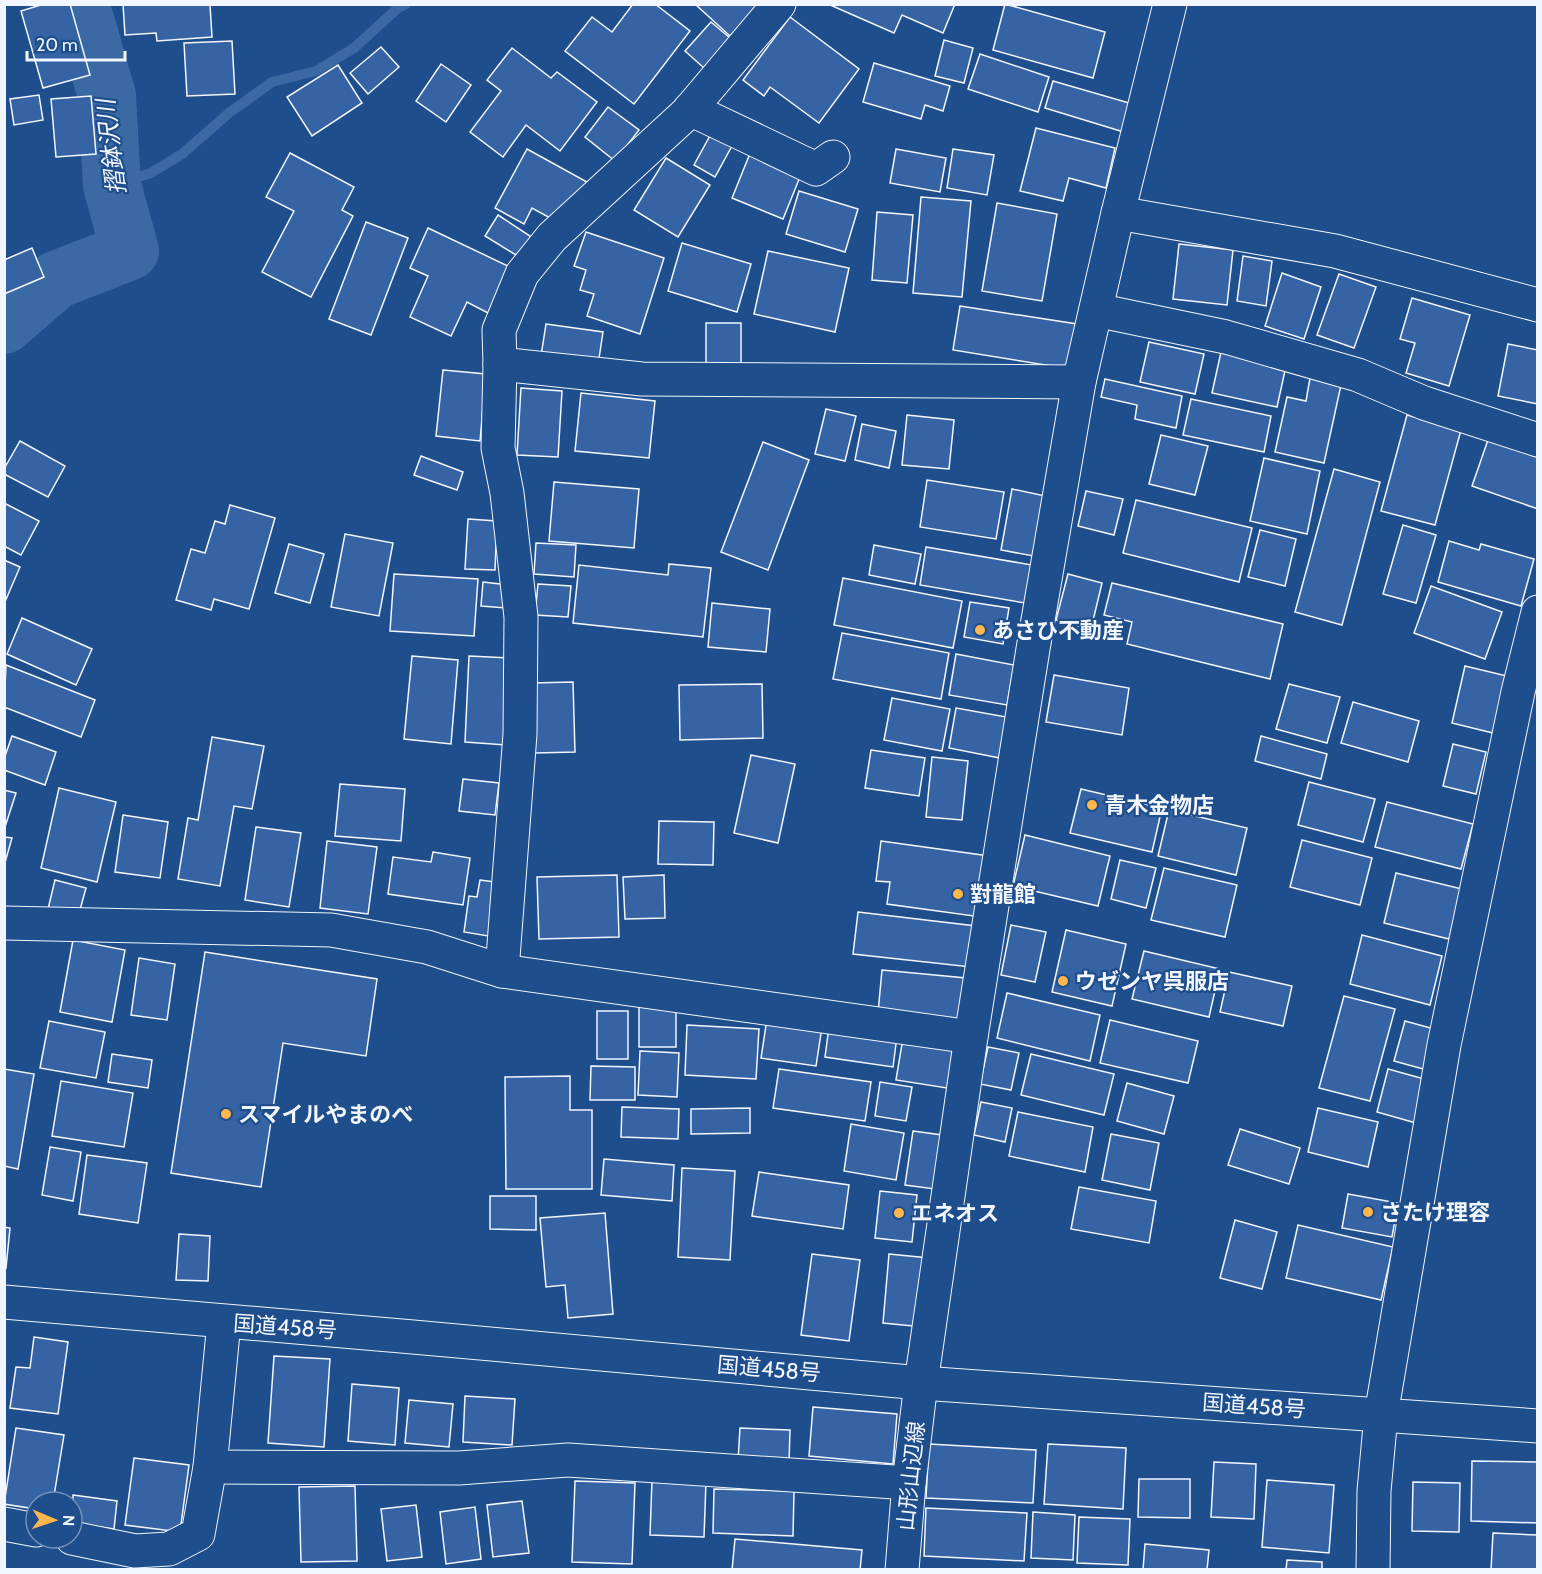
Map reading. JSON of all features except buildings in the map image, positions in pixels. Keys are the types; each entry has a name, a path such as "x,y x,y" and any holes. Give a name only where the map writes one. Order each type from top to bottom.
{"main road":[{"path":"502,971 520,735 521,617 507,493 498,448 499,330 522,274 552,237 690,109 779,4"},
{"name":"山形山辺線","path":"902,1569 921,1383 971,1037 1079,382 1170,4"},
{"path":"690,109 816,168 833,157"},
{"path":"1118,213 1335,251 1538,305"},
{"path":"1096,310 1227,338 1358,375 1424,402 1538,440"},
{"path":"500,364 642,379 1079,382"},
{"path":"1373,1569 1374,1491 1381,1415 1444,1045 1518,692 1538,612"},
{"path":"4,923 331,930 427,947 502,971 971,1037"},
{"name":"国道458号","path":"4,1302 413,1336 921,1383 1538,1426"},
{"path":"84,1540 135,1551 169,1549 198,1534 210,1467 225,1322"},
{"path":"210,1467 459,1468 568,1460 909,1483"},
{"path":"4,1524 24,1528"}],"waterway":[{"name":"摺鉢沢川","path":"4,325 56,280 130,251 112,185 107,96 85,19 78,4"},
{"path":"112,185 151,173 182,154 229,113 272,82 316,71 354,48 398,8 406,4"}],"place":[{"name":"あさひ不動産","path":"980,630"},
{"name":"青木金物店","path":"1092,805"},
{"name":"對龍館","path":"958,894"},
{"name":"ウゼンヤ呉服店","path":"1063,981"},
{"name":"スマイルやまのべ","path":"226,1114"},
{"name":"さたけ理容","path":"1368,1212"},
{"name":"エネオス","path":"899,1213"}]}
